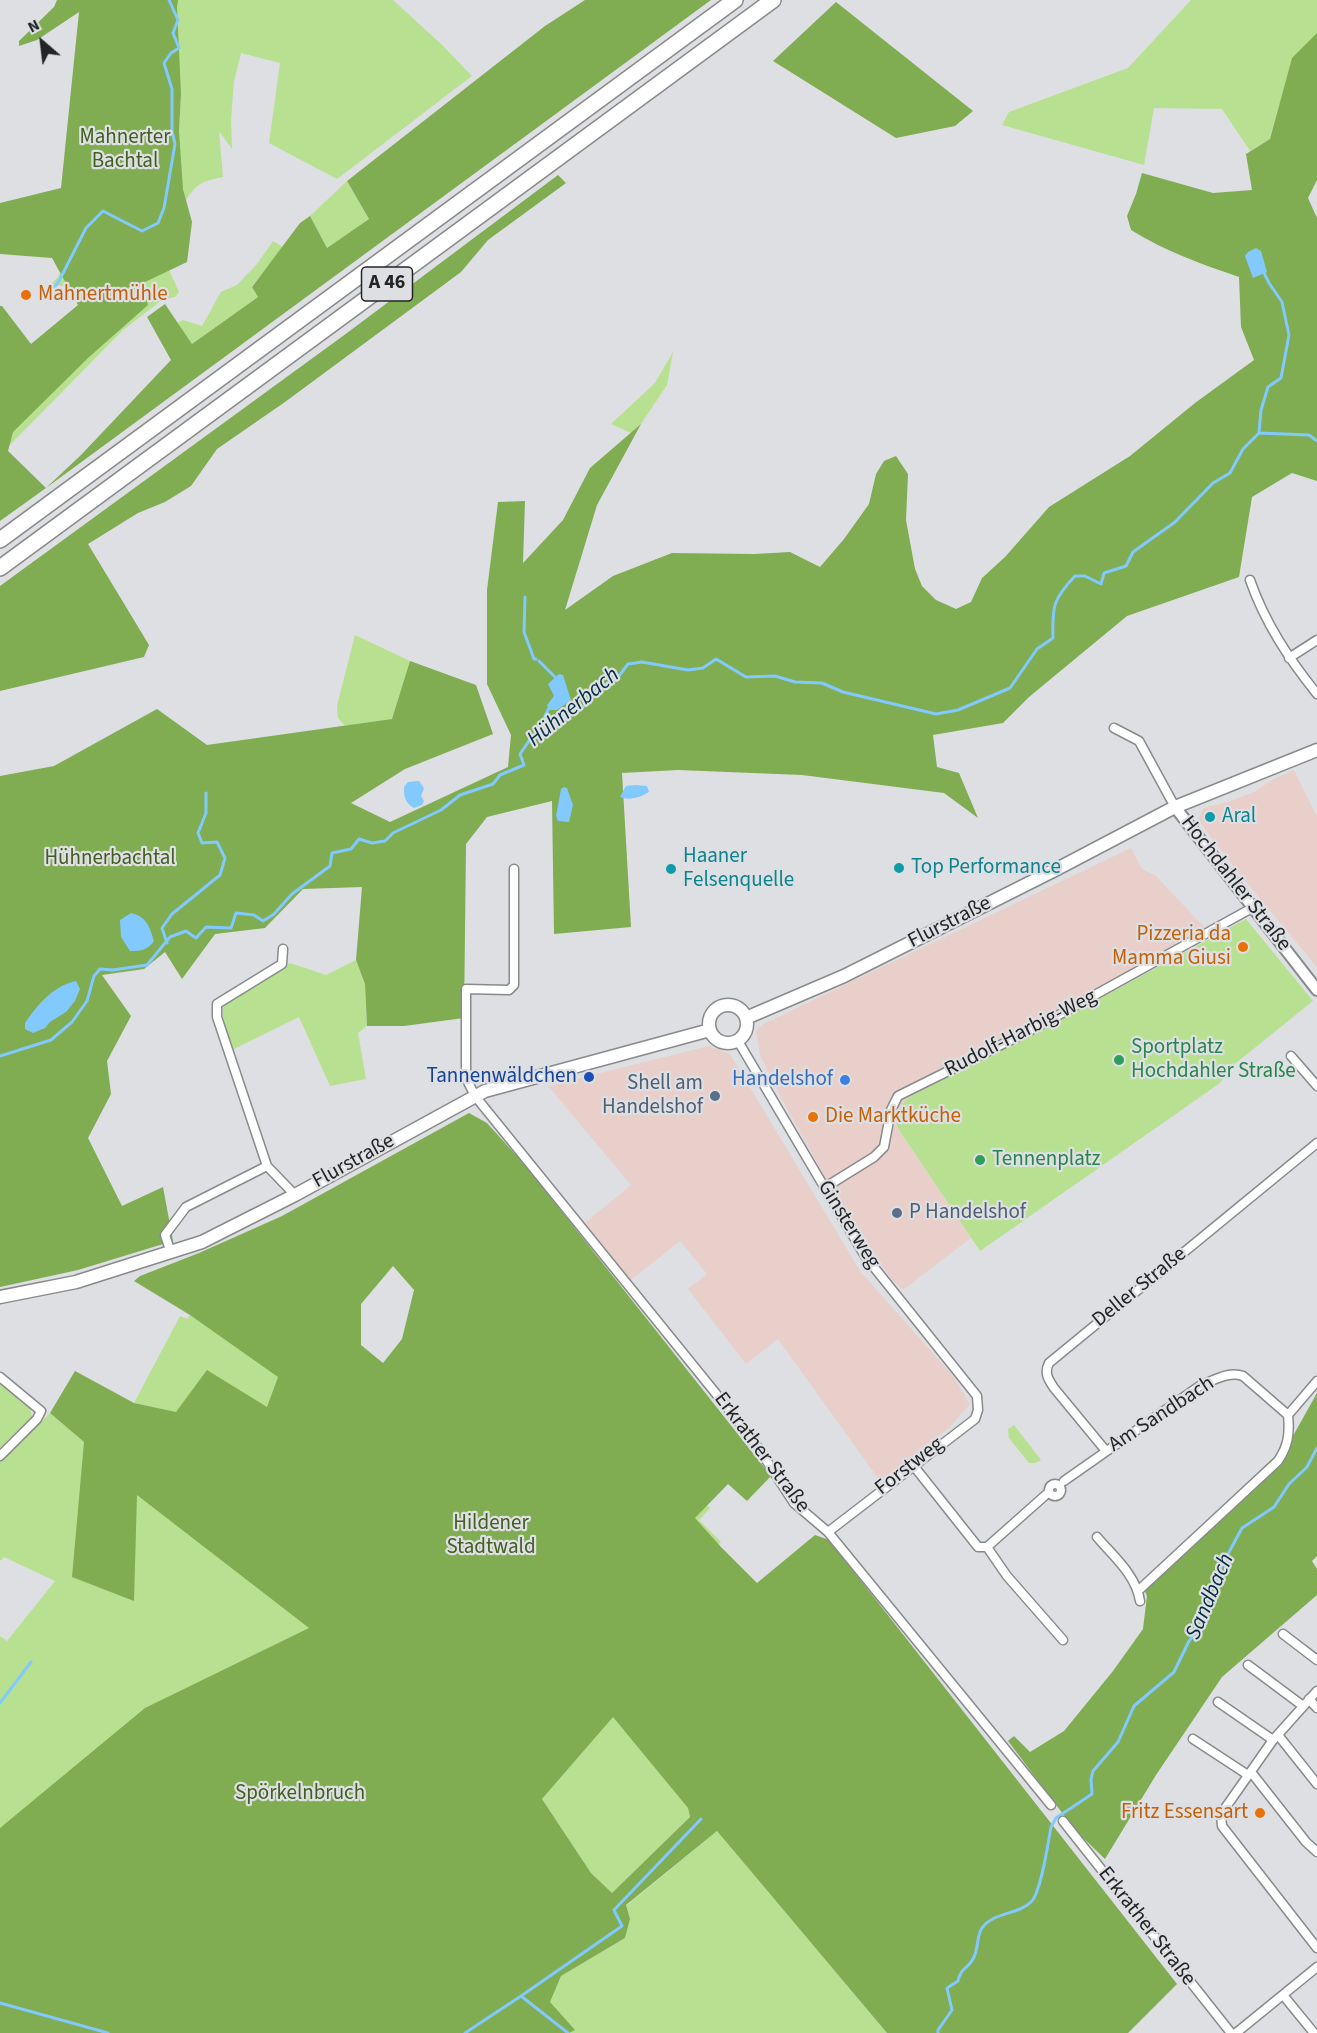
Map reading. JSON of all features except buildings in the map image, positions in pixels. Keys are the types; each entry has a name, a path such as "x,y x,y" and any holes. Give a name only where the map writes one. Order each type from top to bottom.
{"highway":[{"name":"A 46","path":"0,540 735,0"},
{"name":"A 46","path":"0,568 773,0"}],"main road":[{"name":"Flurstraße","path":"746,1018 844,976 1175,807 1317,750"},
{"path":"727,1005 739,1008 746,1018 746,1031 738,1041 730,1044 723,1043 710,1030 711,1018 720,1008 727,1005"},
{"name":"Flurstraße","path":"0,1297 76,1282 171,1253 226,1231 475,1096 503,1085 710,1030"}],"street":[{"path":"1250,580 1259,607 1289,658 1317,694"},
{"path":"1289,658 1317,640"},
{"path":"1114,728 1139,741 1175,807"},
{"name":"Hochdahler Straße","path":"1175,807 1317,990"},
{"path":"475,1096 466,1077 466,989 509,990 514,985 514,869"},
{"name":"Rudolf-Harbig-Weg","path":"824,1188 874,1157 884,1146 891,1110 898,1096 1037,1027 1252,908"},
{"path":"283,949 282,964 217,1004 217,1017 267,1166 295,1195"},
{"name":"Ginsterweg","path":"738,1041 865,1256 977,1396"},
{"path":"1291,1056 1317,1086"},
{"name":"Erkrather Straße","path":"475,1096 726,1406 759,1449 794,1503 828,1532 1051,1805"},
{"name":"Deller Straße","path":"1106,1451 1046,1376 1049,1363 1317,1143"},
{"path":"171,1253 165,1235 186,1207 267,1166"},
{"name":"Am Sandbach","path":"1064,1481 1201,1384 1235,1373 1243,1377 1288,1415"},
{"path":"0,1377 41,1411 37,1419 0,1456"},
{"path":"1139,1590 1278,1461 1286,1448 1290,1432 1288,1415 1317,1381"},
{"name":"Forstweg","path":"828,1532 913,1464 975,1419 978,1410 977,1396"},
{"path":"913,1464 978,1547 987,1547 1049,1492"},
{"path":"1097,1537 1129,1574 1139,1590 1140,1601"},
{"path":"987,1547 1006,1575 1063,1640"},
{"path":"1283,1634 1317,1660"},
{"path":"1248,1665 1317,1708"},
{"path":"1317,1691 1275,1737 1221,1814 1222,1826 1317,1947"},
{"path":"1218,1702 1275,1737 1317,1784"},
{"path":"1193,1739 1249,1773 1306,1842 1317,1852"},
{"name":"Erkrather Straße","path":"1063,1821 1231,2033"},
{"path":"1236,2033 1317,1967"},
{"path":"1283,1995 1314,2033"}],"shaded area":[{"path":"1294,770 1317,817 1317,967 1241,876 1198,820 1203,808 1228,802 1256,791 1272,780"},
{"path":"1131,848 1142,869 1156,876 1204,927 1203,932 1047,1018 907,1086 911,1096 900,1107 896,1118 897,1127 971,1238 903,1290 890,1278 825,1177 760,1055 756,1031 763,1024"},
{"path":"709,1046 730,1054 860,1271 953,1376 970,1404 950,1427 880,1481 778,1339 746,1364 688,1289 707,1274 680,1241 631,1280 585,1223 631,1185 548,1086"}],"green space":[{"name":"Mahnerter Bachtal","path":"57,0 178,0 181,94 179,131 183,189 192,222 187,262 143,283 148,305 88,358 13,432 8,451 46,488 0,521 0,306 31,344 78,305 52,258 0,254 0,203 61,188 79,12 37,40 19,46 19,41 54,7"},
{"path":"65,0 393,0 472,76 337,179 269,143 280,63 241,53 234,81 231,121 232,149 219,131 223,177 201,184 186,200 179,160 181,94 155,239 179,292 175,297 162,300 123,330 0,455 35,349 82,305 76,287 50,285 58,277 64,264 78,177 87,19"},
{"path":"585,0 711,0 46,488 81,455 171,360 147,317 165,304 192,344 258,297 252,287 300,223 310,216 327,248 369,219 347,181 545,26"},
{"path":"1191,0 1317,0 1317,33 1292,59 1270,139 1250,151 1222,109 1154,108 1144,165 1002,125 1009,112 1128,68"},
{"path":"836,2 973,111 955,126 896,138 773,61"},
{"name":"Hühnerbachtal","path":"1317,33 1317,180 1308,198 1317,218 1317,481 1292,473 1252,497 1239,577 1127,616 1029,697 1003,723 933,735 937,767 959,773 978,818 944,793 802,775 678,770 622,773 631,927 554,934 552,801 487,817 466,844 464,1018 404,1026 367,1026 365,984 356,960 362,887 303,889 265,928 215,934 182,979 165,952 144,969 102,975 131,1016 107,1061 111,1094 88,1138 122,1206 163,1187 173,1241 78,1270 0,1287 0,776 54,766 157,709 207,745 392,719 410,661 476,685 493,734 405,769 351,803 390,822 508,767 511,735 487,684 487,590 498,502 525,501 523,563 563,520 590,468 641,424 597,505 565,610 613,576 672,553 790,552 820,567 869,504 876,474 884,461 896,456 908,474 906,520 915,569 922,586 936,600 956,609 971,602 982,578 1005,557 1049,507 1130,456 1195,403 1254,360 1241,327 1239,277 1144,238 1131,230 1127,216 1142,173 1213,193 1252,190 1246,154 1270,139 1292,58"},
{"path":"558,175 566,183 488,240 461,272 285,402 217,449 191,486 165,502 138,513 88,544 149,645 144,657 0,691 0,586 347,333"},
{"path":"347,181 369,219 327,248 310,216"},
{"path":"273,241 283,247 252,286 258,297 192,344 177,323 183,320 202,326 221,292 237,285 257,264"},
{"path":"673,352 667,385 641,424 631,433 611,424 655,383"},
{"path":"355,635 410,661 393,719 345,726 338,718 337,706"},
{"path":"1246,919 1313,1001 1231,1067 1220,1083 980,1251 897,1127 899,1109 904,1102 911,1096 1042,1030"},
{"path":"356,960 365,984 367,1026 358,1033 366,1079 330,1086 299,1017 234,1049 224,1021 224,1003 290,963 326,975"},
{"name":"Hildener Stadtwald","path":"469,1113 487,1123 525,1165 771,1476 747,1501 728,1484 695,1518 757,1583 815,1535 829,1540 1177,1984 1128,2033 887,2033 717,1831 626,1905 630,1919 625,1938 561,1976 550,2002 575,2030 569,2033 0,2033 0,1828 145,1708 309,1628 137,1495 134,1601 72,1577 84,1442 50,1413 75,1371 134,1403 176,1412 207,1370 267,1407 278,1377 190,1315 134,1281 140,1276 282,1216","holes":["393,1266 414,1290 402,1339 383,1363 361,1345 361,1304","613,1717 688,1808 690,1817 612,1893 591,1873 542,1799"]},
{"name":"Spörkelnbruch","path":"190,1315 297,1381 613,1421 710,1508 699,1520 721,1542 637,1623 406,1880 559,1981 561,1976 625,1938 630,1919 626,1906 717,1831 887,2033 257,2033 0,1830 0,1636 7,1641 55,1581 4,1557 0,1561 0,1461 50,1413 84,1442 156,1408 134,1403 180,1316 187,1319"},
{"path":"0,1382 30,1407 32,1416 0,1448"},
{"path":"1317,1393 1317,1556 1312,1561 1317,1569 1317,1595 1222,1677 1156,1775 1105,1859 1075,1830 1008,1741 1014,1736 1030,1752 1064,1731 1113,1671 1143,1629 1147,1596 1141,1583 1289,1443"},
{"path":"1014,1425 1041,1460 1029,1463 1009,1438 1008,1429"},
{"path":"613,1716 688,1808 690,1817 612,1894 591,1873 542,1799"}],"water":[{"path":"1256,248 1261,251 1267,272 1253,278 1245,256"},
{"path":"559,674 563,675 571,700 557,710 549,710 547,705 554,696 548,684"},
{"path":"419,781 424,788 421,796 424,801 422,805 414,808 406,799 404,787 408,782"},
{"path":"626,786 647,786 649,792 635,798 620,797"},
{"path":"567,788 573,805 569,822 558,821 556,816 561,789"},
{"path":"131,913 144,919 154,941 138,951 130,951 121,937 120,920"},
{"path":"76,981 80,989 75,1001 66,1012 45,1028 33,1033 25,1029 25,1023 35,1009 53,991"}],"waterway":[{"path":"50,293 59,281 86,228 103,211 142,231 158,223 164,208 175,144 172,131 172,89 164,63 171,53 179,48 173,33 178,20 169,0"},
{"path":"1259,433 1261,410 1268,387 1281,378 1289,335 1282,302 1264,273"},
{"name":"Hühnerbach","path":"0,1056 51,1040 72,1022 87,1001 94,976 100,969 113,970 147,965 170,937 186,931 196,938 206,927 231,928 236,913 254,915 263,921 274,914 292,894 330,866 332,853 351,849 359,839 372,843 385,841 393,833 441,810 460,795 493,784 500,775 524,765 520,754 531,738 542,730 547,732 567,715 583,707 596,691 619,676 628,664 642,662 688,670 703,668 716,659 746,677 775,676 795,682 822,683 843,692 936,714 958,710 1010,688 1037,649 1053,638 1055,604 1062,591 1075,576 1085,576 1101,584 1104,573 1126,566 1133,552 1175,522 1213,483 1230,473 1243,449 1259,433 1309,435 1317,441"},
{"path":"525,597 524,632 534,659 536,659"},
{"path":"539,661 557,679"},
{"path":"542,730 549,708"},
{"path":"167,943 162,928 172,914 220,875 225,858 217,842 202,843 198,833 206,813 206,793"},
{"name":"Sandbach","path":"938,2033 952,2010 947,1988 958,1981 961,1973 973,1959 982,1928 992,1919 1026,1906 1035,1897 1044,1867 1051,1827 1056,1818 1092,1794 1093,1771 1118,1742 1134,1706 1174,1672 1189,1641 1204,1623 1213,1601 1221,1567 1242,1528 1274,1507 1289,1484 1307,1467 1317,1448"},
{"path":"0,1703 31,1662"},
{"path":"568,2033 521,1996 622,1926 614,1910 701,1819"},
{"path":"465,2033 521,1996"},
{"path":"0,2003 108,2033"}],"place":[{"name":"Mahnertmühle","path":"26,295"},
{"name":"Aral","path":"1210,817"},
{"name":"Top Performance","path":"899,868"},
{"name":"Haaner Felsenquelle","path":"671,869"},
{"name":"Pizzeria da Mamma Giusi","path":"1243,947"},
{"name":"Sportplatz Hochdahler Straße","path":"1119,1060"},
{"name":"Tannenwäldchen","path":"589,1077"},
{"name":"Handelshof","path":"845,1080"},
{"name":"Shell am Handelshof","path":"715,1096"},
{"name":"Die Marktküche","path":"813,1117"},
{"name":"Tennenplatz","path":"980,1160"},
{"name":"P Handelshof","path":"897,1213"},
{"name":"Fritz Essensart","path":"1260,1813"}]}
